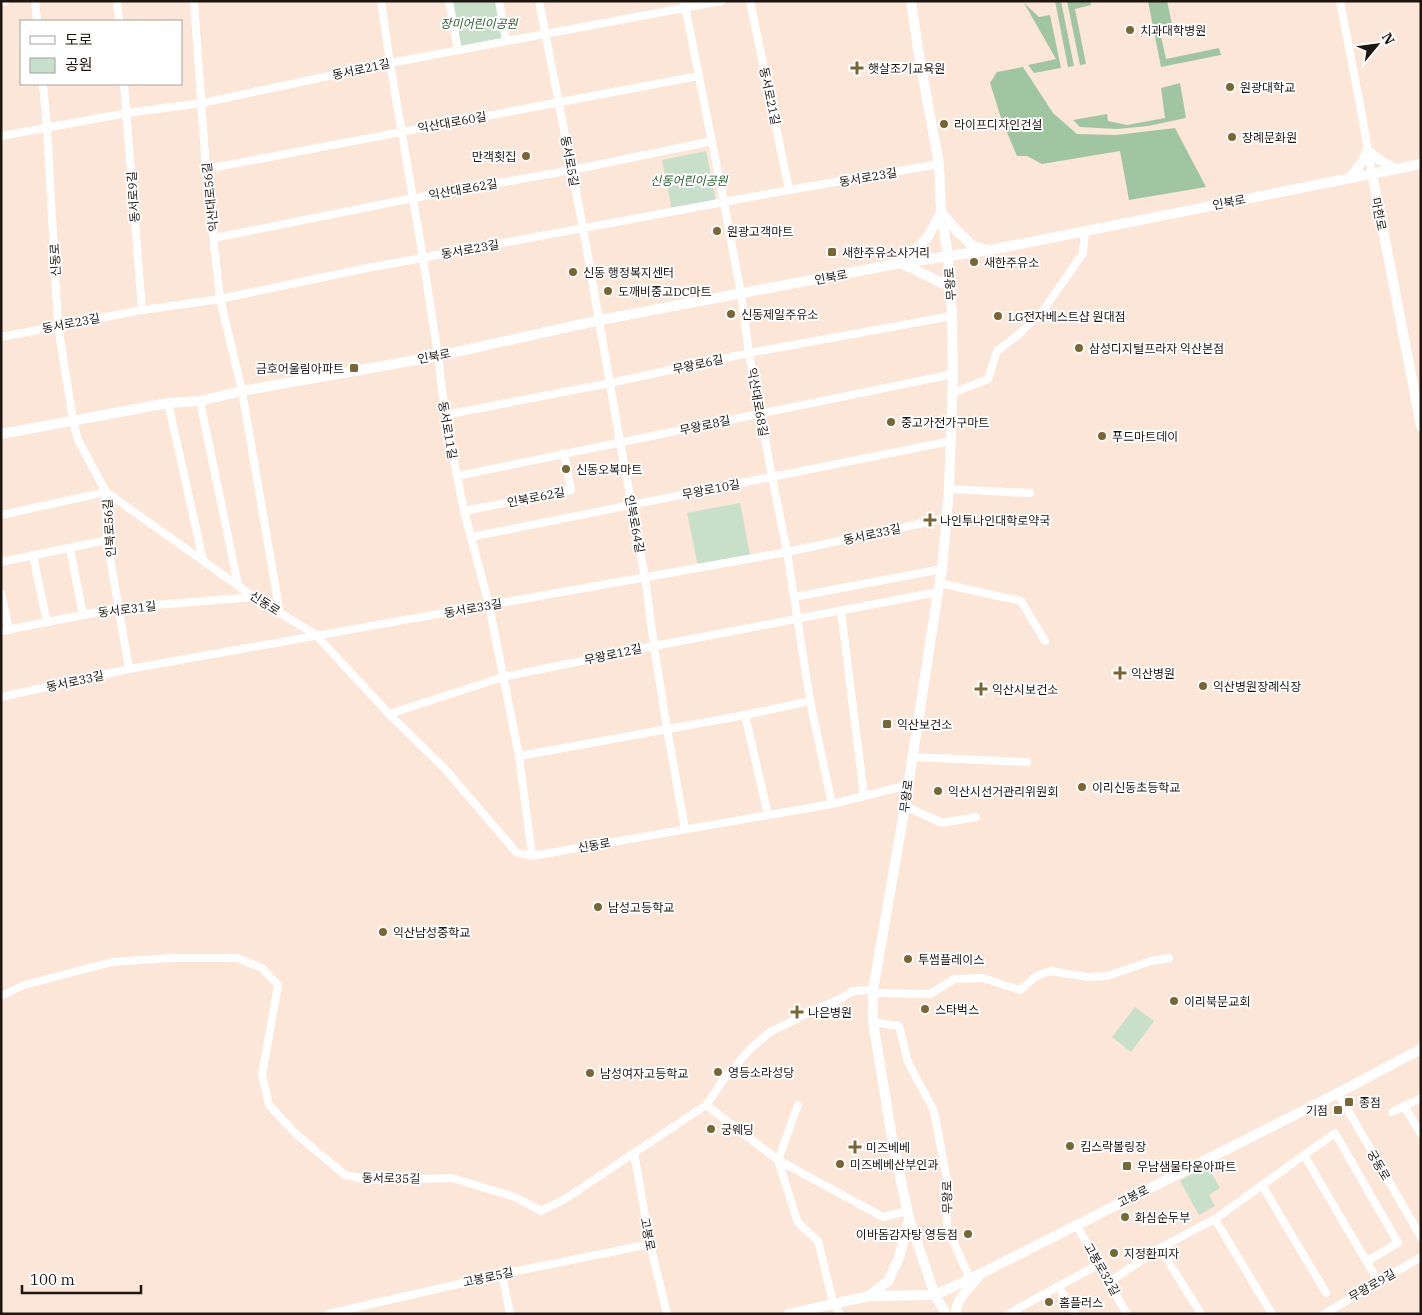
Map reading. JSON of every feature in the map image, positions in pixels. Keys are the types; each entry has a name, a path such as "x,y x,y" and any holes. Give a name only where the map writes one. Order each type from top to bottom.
{"street":[{"path":"1,2 6,1"},
{"path":"35,1 37,20"},
{"path":"117,1 119,20"},
{"name":"익산대로56길","path":"194,1 206,169 220,299 242,391"},
{"name":"동서로11길","path":"381,1 423,258 445,415 464,511 489,605 519,756 532,856"},
{"path":"449,1 458,50"},
{"path":"499,1 506,41"},
{"name":"동서로5길","path":"539,1 600,320"},
{"name":"동서로21길","path":"1,136 127,113 202,103 390,63 546,34 684,5 721,1"},
{"name":"동서로21길","path":"750,1 789,190"},
{"name":"무왕로","path":"911,1 938,164 941,212 948,256 952,316 951,441 942,569 905,806 873,991 873,1022 893,1144 908,1215 934,1295 946,1314"},
{"name":"마한로","path":"1340,1 1421,426"},
{"name":"익산대로68길","path":"684,5 741,294 749,353 787,552 810,701 832,804"},
{"name":"익산대로60길","path":"206,169 698,76"},
{"name":"신동로","path":"43,85 58,325 73,421 78,440 106,492 254,597 316,635 388,714 445,769 517,853 532,856 832,804 908,785"},
{"name":"동서로9길","path":"124,85 142,310"},
{"name":"익산대로62길","path":"214,238 413,198 572,170 712,141"},
{"path":"1350,178 1364,159 1368,150 1375,157 1396,169"},
{"name":"동서로23길","path":"1,337 142,310 220,299 362,269 938,164"},
{"name":"인북로","path":"1,434 168,403 200,401 242,391 438,356 600,320 901,263 990,250 1421,164"},
{"path":"950,287 901,263 926,238 941,212 973,246 990,250"},
{"path":"952,393 988,380 997,351 1018,335 1044,309 1083,253 1085,230"},
{"name":"무왕로6길","path":"445,415 610,383 749,353 952,316"},
{"name":"인북로64길","path":"600,320 620,442 646,578 667,729 686,829"},
{"name":"무왕로8길","path":"457,476 952,374"},
{"path":"242,391 280,614"},
{"path":"200,401 238,585"},
{"path":"168,403 203,560"},
{"name":"무왕로10길","path":"471,537 951,441"},
{"name":"인북로62길","path":"464,511 571,490 564,453"},
{"path":"948,489 1030,493"},
{"name":"인북로56길","path":"1,515 106,492 107,540 129,669"},
{"name":"동서로33길","path":"1,697 129,669 787,552 946,518"},
{"path":"1,562 107,540"},
{"path":"70,548 84,615"},
{"path":"33,556 47,622"},
{"path":"794,597 942,569"},
{"path":"939,587 1021,601 1045,641"},
{"name":"무왕로12길","path":"388,714 503,677 841,611 939,587"},
{"path":"1,593 5,630"},
{"name":"동서로31길","path":"5,630 120,608 254,597"},
{"path":"841,611 864,796"},
{"path":"519,756 745,715 810,701"},
{"path":"745,715 768,815"},
{"path":"912,756 1027,762"},
{"path":"905,806 942,823 976,816"},
{"name":"동서로35길","path":"1,996 24,985 112,962 171,958 237,958 262,968 278,985 262,1075 269,1104 295,1133 345,1175 370,1180 452,1178 515,1197 541,1211 565,1199 706,1105 724,1078 750,1049 770,1032 853,991 930,994 954,978 982,978 1020,990 1035,977 1050,971 1088,977 1107,976 1151,960 1169,958"},
{"name":"무왕로","path":"873,1022 899,1026 908,1062 934,1111 947,1180 947,1227 975,1276"},
{"name":"고봉로","path":"789,1314 869,1296 934,1295 1338,1093 1421,1049"},
{"name":"궁동로","path":"1338,1093 1421,1237"},
{"path":"1392,1112 1421,1098"},
{"path":"706,1105 778,1160 883,1217 908,1215 899,1258 888,1281 869,1296"},
{"path":"798,1105 778,1160 798,1223 818,1241 834,1303 840,1314"},
{"path":"1404,1106 1421,1134"},
{"path":"1109,1282 1160,1248 1215,1219 1335,1133 1398,1243 1367,1261"},
{"name":"고봉로","path":"634,1153 650,1244 667,1314"},
{"path":"1304,1155 1378,1282"},
{"path":"1262,1185 1326,1292"},
{"path":"1215,1219 1272,1314"},
{"name":"고봉로32길","path":"1076,1224 1127,1314"},
{"name":"고봉로5길","path":"328,1314 354,1311 502,1274 650,1244"},
{"path":"1160,1248 1201,1314"},
{"name":"무왕로9길","path":"1324,1314 1421,1257"},
{"path":"1008,1314 1099,1264"},
{"path":"502,1274 510,1314"},
{"path":"956,1314 956,1309 962,1296 975,1276"},
{"path":"1058,1286 1075,1314"}],"green space":[{"name":"장미어린이공원","path":"452,1 496,1 504,39 461,47"},
{"path":"1055,1 1061,1 1074,66 1068,67"},
{"path":"1067,1 1090,1 1091,5 1075,9 1086,64 1080,65"},
{"path":"1148,1 1167,1 1172,24 1159,27 1166,59 1219,48 1221,55 1161,67"},
{"path":"1024,3 1039,17 1050,15 1061,68 1034,73 1028,65 1056,59"},
{"path":"1023,67 1053,113 1077,134 1116,135 1175,128 1206,187 1129,200 1120,151 1042,164 1027,156 1017,156 1002,121 990,83 997,72"},
{"path":"1180,83 1186,118 1148,126 1117,129 1080,127 1073,120 1107,114 1108,121 1127,125 1165,118 1161,88"},
{"name":"신동어린이공원","path":"706,151 716,201 672,210 662,160"},
{"path":"740,503 750,555 698,566 687,513"},
{"path":"1135,1007 1154,1021 1131,1052 1112,1037"},
{"path":"1207,1165 1220,1188 1209,1195 1215,1206 1199,1215 1180,1181"}],"place":[{"name":"치과대학병원","path":"1130,30"},
{"name":"햇살조기교육원","path":"857,68"},
{"name":"원광대학교","path":"1230,87"},
{"name":"라이프디자인건설","path":"944,124"},
{"name":"장례문화원","path":"1232,137"},
{"name":"만객횟집","path":"526,156"},
{"name":"원광고객마트","path":"717,231"},
{"name":"새한주유소사거리","path":"832,252"},
{"name":"새한주유소","path":"974,262"},
{"name":"신동 행정복지센터","path":"573,272"},
{"name":"도깨비중고DC마트","path":"608,291"},
{"name":"신동제일주유소","path":"731,314"},
{"name":"LG전자베스트샵 원대점","path":"998,316"},
{"name":"삼성디지털프라자 익산본점","path":"1079,348"},
{"name":"금호어울림아파트","path":"354,368"},
{"name":"중고가전가구마트","path":"891,422"},
{"name":"푸드마트데이","path":"1102,436"},
{"name":"신동오복마트","path":"566,469"},
{"name":"나인투나인대학로약국","path":"930,520"},
{"name":"익산병원","path":"1120,673"},
{"name":"익산병원장례식장","path":"1203,686"},
{"name":"익산시보건소","path":"981,689"},
{"name":"익산보건소","path":"887,724"},
{"name":"이리신동초등학교","path":"1082,787"},
{"name":"익산시선거관리위원회","path":"938,791"},
{"name":"남성고등학교","path":"598,907"},
{"name":"익산남성중학교","path":"383,932"},
{"name":"투썸플레이스","path":"908,959"},
{"name":"이리북문교회","path":"1174,1001"},
{"name":"스타벅스","path":"925,1009"},
{"name":"나은병원","path":"797,1012"},
{"name":"영등소라성당","path":"718,1072"},
{"name":"남성여자고등학교","path":"590,1073"},
{"name":"종점","path":"1349,1102"},
{"name":"기점","path":"1338,1110"},
{"name":"궁웨딩","path":"711,1129"},
{"name":"킴스락볼링장","path":"1070,1146"},
{"name":"미즈베베","path":"855,1147"},
{"name":"미즈베베산부인과","path":"840,1164"},
{"name":"우남샘물타운아파트","path":"1127,1166"},
{"name":"화심순두부","path":"1125,1217"},
{"name":"이바돔감자탕 영등점","path":"968,1234"},
{"name":"지정환피자","path":"1114,1253"},
{"name":"홈플러스","path":"1049,1302"}]}
